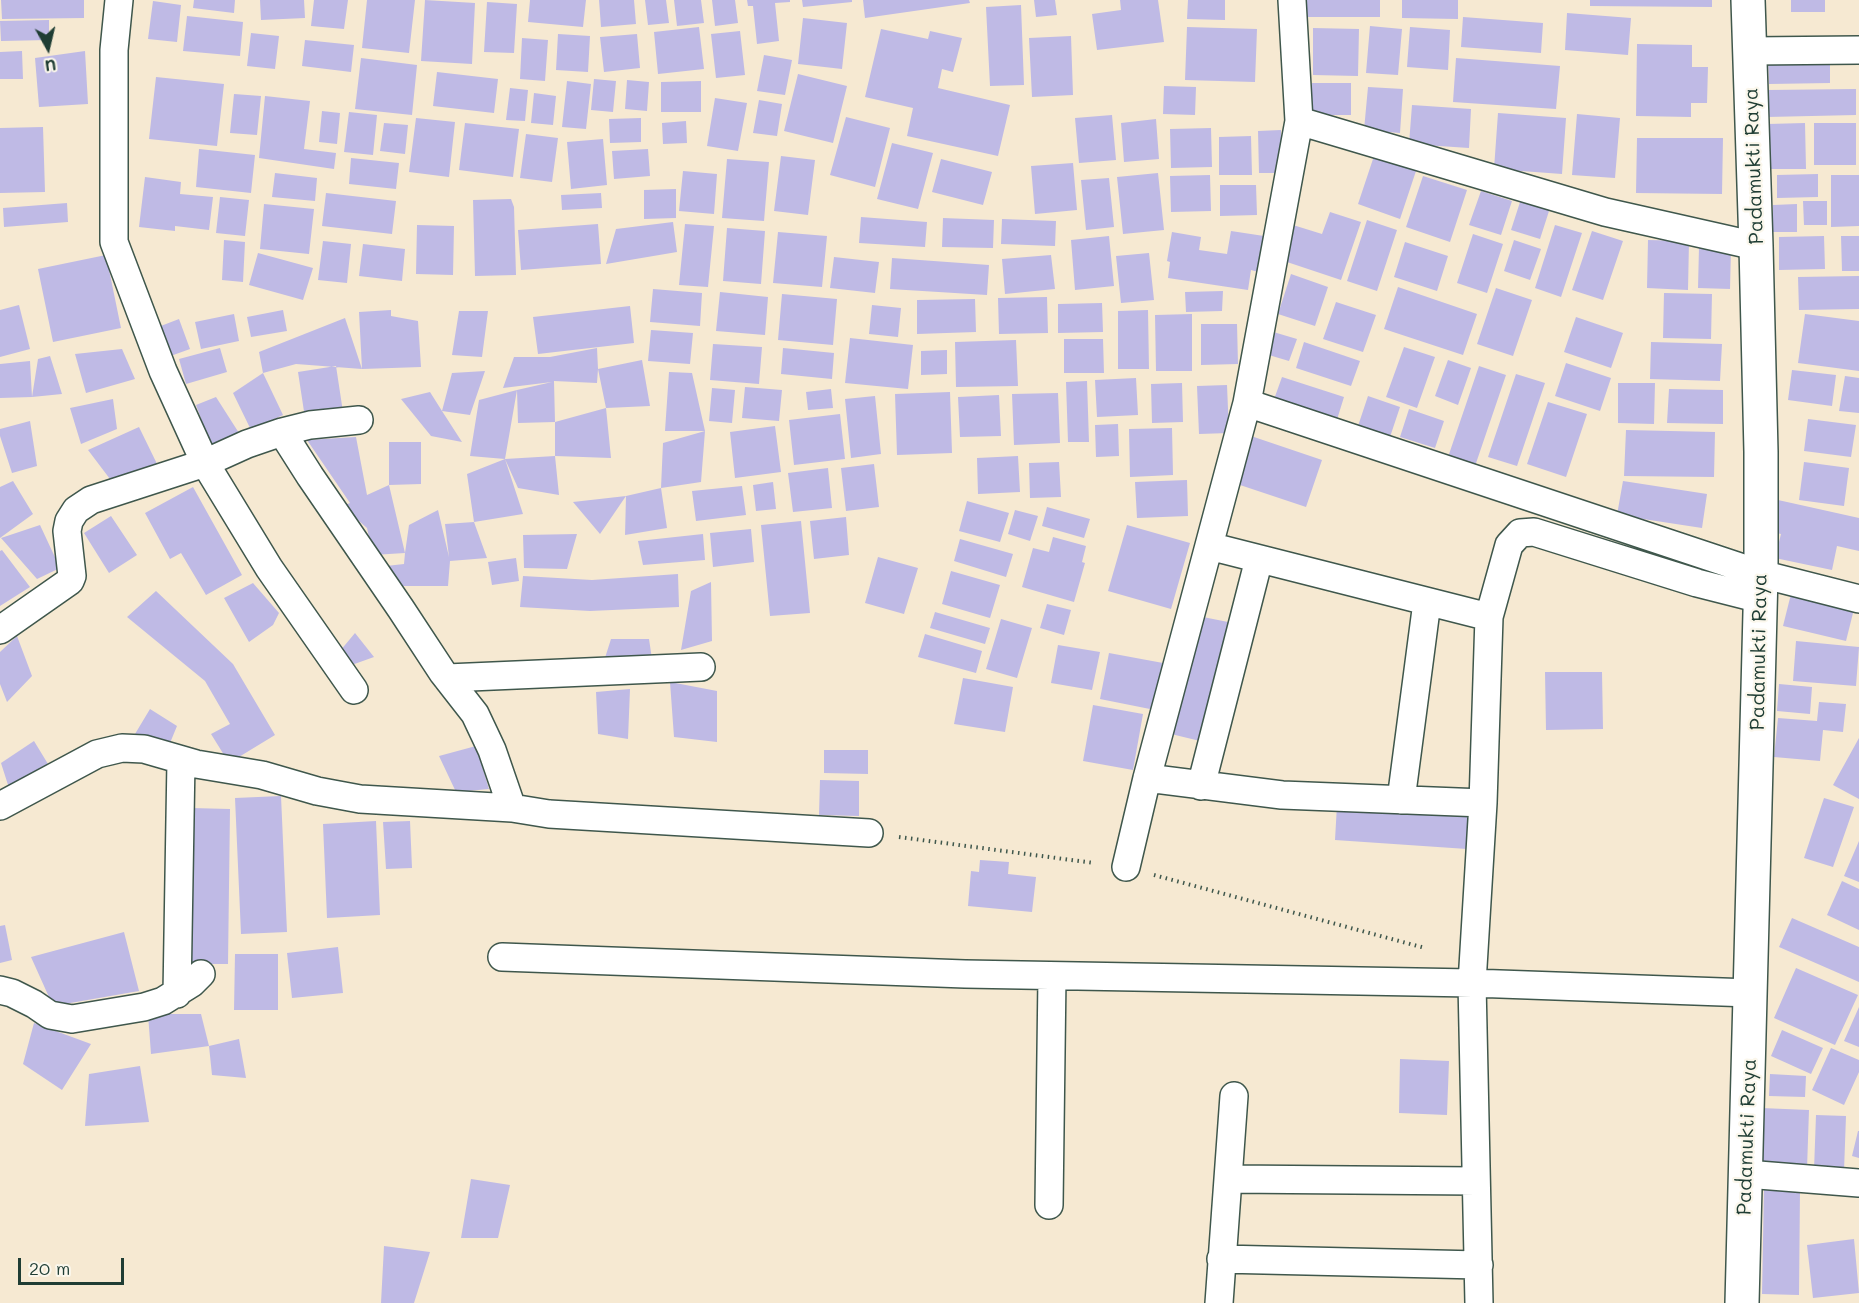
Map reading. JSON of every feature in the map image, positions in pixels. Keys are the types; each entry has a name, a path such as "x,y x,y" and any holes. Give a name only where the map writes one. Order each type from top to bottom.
{"street":[{"path":"118,0 114,50 114,242 163,371 205,463 269,568 354,690"},
{"path":"1126,867 1147,778 1247,403 1299,121 1292,0"},
{"name":"Padamukti Raya","path":"1742,1303 1761,586 1761,452 1748,0"},
{"path":"1750,51 1859,50"},
{"path":"1299,121 1605,212 1756,246"},
{"path":"1247,403 1761,586"},
{"path":"0,630 70,581 72,576 67,531 69,521 76,510 91,500 205,463 247,444 282,432 310,425 359,420"},
{"path":"282,432 447,678 475,714 492,750 512,808"},
{"path":"1479,1303 1472,972 1483,803 1489,618 1509,545 1514,537 1525,532 1534,532 1707,586 1761,586 1859,599"},
{"path":"1209,546 1489,618"},
{"path":"1201,786 1259,559"},
{"path":"1401,800 1427,602"},
{"path":"447,678 701,667"},
{"path":"0,806 97,754 122,748 144,749 196,764 262,775 317,791 360,799 512,808 549,814 869,833"},
{"path":"177,994 181,760"},
{"path":"1147,778 1282,795 1483,803"},
{"path":"502,957 1052,976 1472,972 1750,993"},
{"path":"0,990 34,1004 50,1015 72,1019 144,1007 163,1001 177,994 201,974"},
{"path":"1049,1205 1052,976"},
{"path":"1219,1303 1234,1096"},
{"path":"1746,1174 1859,1183"},
{"path":"1229,1179 1476,1181"},
{"path":"1221,1259 1479,1265"}],"path":[{"path":"869,833 1126,867 1472,972"}],"building":[{"path":"1,0 84,0 84,18 2,19"},
{"path":"194,0 235,0 234,13 193,8"},
{"path":"260,0 304,0 305,18 261,20"},
{"path":"314,0 348,0 344,29 311,26"},
{"path":"367,0 415,0 409,53 362,48"},
{"path":"425,0 475,3 472,64 421,61"},
{"path":"530,0 586,0 583,27 528,22"},
{"path":"599,0 634,0 636,24 601,27"},
{"path":"645,0 666,0 669,23 648,25"},
{"path":"674,0 701,0 704,23 677,26"},
{"path":"712,0 735,0 738,23 715,26"},
{"path":"747,0 790,0 790,2 775,3 779,41 757,44 753,6 748,6"},
{"path":"802,0 852,0 852,2 803,7"},
{"path":"863,0 969,0 970,3 865,18"},
{"path":"1034,0 1055,0 1057,15 1036,17"},
{"path":"1120,0 1158,0 1164,42 1097,50 1092,14 1121,10"},
{"path":"1188,0 1225,0 1225,20 1187,19"},
{"path":"1305,0 1380,0 1380,17 1304,17"},
{"path":"1402,0 1458,0 1458,19 1402,18"},
{"path":"1590,0 1712,0 1712,7 1590,6"},
{"path":"1791,0 1825,0 1825,12 1791,12"},
{"path":"153,1 181,5 177,42 148,39"},
{"path":"487,2 517,4 514,53 484,52"},
{"path":"1021,5 1024,85 990,86 986,7"},
{"path":"1567,13 1631,18 1628,55 1565,50"},
{"path":"187,16 243,22 240,56 183,51"},
{"path":"1463,17 1543,23 1541,53 1461,47"},
{"path":"803,18 847,23 842,69 798,64"},
{"path":"49,20 49,40 1,41 0,21"},
{"path":"1370,26 1402,29 1398,75 1366,73"},
{"path":"699,27 704,69 658,74 654,32"},
{"path":"1187,27 1257,29 1255,82 1185,80"},
{"path":"1410,27 1450,30 1448,70 1407,67"},
{"path":"1313,28 1359,29 1358,76 1313,75"},
{"path":"881,29 928,39 930,31 962,38 953,72 942,69 938,88 1010,105 998,156 907,136 913,108 865,97"},
{"path":"740,31 745,75 716,78 711,34"},
{"path":"251,33 279,36 275,69 247,66"},
{"path":"558,34 590,36 588,72 556,70"},
{"path":"637,34 640,68 604,72 600,37"},
{"path":"1071,36 1073,95 1032,97 1029,38"},
{"path":"522,38 548,40 545,81 520,79"},
{"path":"305,40 354,45 351,72 302,66"},
{"path":"1637,44 1692,45 1692,67 1708,67 1707,103 1691,103 1691,117 1636,116"},
{"path":"22,51 23,79 0,79 0,52"},
{"path":"85,51 88,104 39,107 35,58"},
{"path":"764,55 792,60 785,95 757,91"},
{"path":"1830,56 1830,83 1769,84 1768,58"},
{"path":"361,58 417,65 412,115 355,109"},
{"path":"1456,58 1560,66 1556,109 1453,102"},
{"path":"437,72 498,79 494,113 433,106"},
{"path":"798,74 847,86 833,143 784,131"},
{"path":"156,77 224,84 217,146 149,139"},
{"path":"594,79 616,81 613,112 591,110"},
{"path":"627,80 649,82 647,111 625,109"},
{"path":"567,81 591,84 586,129 562,127"},
{"path":"701,81 701,112 661,112 661,82"},
{"path":"1312,83 1351,83 1351,115 1312,115"},
{"path":"1164,86 1196,87 1195,115 1163,114"},
{"path":"1368,87 1403,89 1400,133 1364,130"},
{"path":"510,88 528,90 525,121 506,120"},
{"path":"1856,89 1856,115 1767,117 1767,90"},
{"path":"534,93 556,96 553,125 531,123"},
{"path":"234,94 261,96 257,135 230,133"},
{"path":"265,96 310,101 304,149 336,153 334,169 259,158"},
{"path":"715,98 747,103 738,151 707,146"},
{"path":"759,100 782,104 777,136 753,133"},
{"path":"1412,105 1471,109 1469,148 1409,144"},
{"path":"322,111 340,113 337,144 319,142"},
{"path":"349,112 377,115 373,155 344,152"},
{"path":"1498,113 1566,118 1562,174 1494,169"},
{"path":"1577,114 1620,118 1615,178 1572,175"},
{"path":"1112,115 1116,160 1079,163 1075,118"},
{"path":"846,117 890,128 875,187 830,175"},
{"path":"416,118 455,122 449,177 409,172"},
{"path":"641,118 641,142 610,143 609,119"},
{"path":"1156,119 1159,159 1124,162 1121,123"},
{"path":"686,121 687,143 663,144 662,123"},
{"path":"384,123 408,125 405,154 380,151"},
{"path":"465,123 519,129 513,177 459,170"},
{"path":"1805,123 1806,169 1769,169 1768,124"},
{"path":"1814,123 1856,123 1856,165 1814,165"},
{"path":"43,127 45,192 0,193 0,128"},
{"path":"1211,128 1212,167 1171,168 1170,129"},
{"path":"1281,130 1282,173 1259,173 1258,131"},
{"path":"526,134 558,138 552,182 520,178"},
{"path":"1251,136 1252,175 1219,175 1219,137"},
{"path":"1637,138 1723,138 1722,194 1636,193"},
{"path":"603,139 607,185 571,189 567,142"},
{"path":"892,143 933,153 918,209 877,199"},
{"path":"199,149 255,155 251,193 196,187"},
{"path":"648,149 650,176 614,179 612,151"},
{"path":"781,156 815,160 808,215 774,211"},
{"path":"1374,156 1416,171 1400,219 1358,204"},
{"path":"351,158 399,163 396,189 349,184"},
{"path":"727,159 769,162 764,221 722,218"},
{"path":"941,159 992,172 983,205 932,192"},
{"path":"1073,163 1077,210 1035,214 1031,166"},
{"path":"683,171 717,174 714,214 679,211"},
{"path":"275,173 317,178 315,201 272,197"},
{"path":"1158,173 1164,230 1123,234 1117,177"},
{"path":"1818,174 1818,197 1777,198 1777,175"},
{"path":"1210,175 1211,211 1171,212 1170,176"},
{"path":"1831,175 1859,175 1859,226 1831,227"},
{"path":"1423,176 1467,190 1450,242 1406,227"},
{"path":"145,177 181,182 180,194 213,197 209,230 175,226 175,231 139,227"},
{"path":"1109,178 1114,227 1086,230 1081,180"},
{"path":"1220,185 1256,185 1257,215 1220,216"},
{"path":"676,189 676,218 644,219 644,190"},
{"path":"1481,191 1512,201 1501,235 1469,225"},
{"path":"326,193 396,201 392,234 322,226"},
{"path":"601,193 602,208 562,210 561,195"},
{"path":"220,197 249,200 245,236 216,233"},
{"path":"511,199 514,207 516,275 475,276 473,200"},
{"path":"1521,199 1550,208 1540,239 1511,230"},
{"path":"1803,201 1827,201 1827,225 1804,225"},
{"path":"67,203 68,222 4,227 3,208"},
{"path":"264,204 314,209 309,254 260,249"},
{"path":"1797,204 1797,232 1773,232 1773,205"},
{"path":"1330,212 1361,222 1341,280 1281,260 1293,225 1322,234"},
{"path":"861,217 927,222 925,247 859,243"},
{"path":"943,218 994,220 993,248 942,247"},
{"path":"1002,219 1056,221 1055,246 1001,244"},
{"path":"1367,220 1397,230 1377,291 1347,281"},
{"path":"673,222 677,252 606,264 616,229"},
{"path":"598,224 601,264 521,270 518,230"},
{"path":"685,224 714,226 708,287 679,285"},
{"path":"417,225 454,226 453,275 416,274"},
{"path":"1555,225 1582,233 1561,297 1535,288"},
{"path":"727,228 765,231 761,284 723,281"},
{"path":"1231,231 1264,236 1258,272 1251,270 1248,290 1168,278 1170,262 1167,261 1172,232 1201,237 1199,250 1227,254"},
{"path":"1592,231 1623,241 1603,300 1572,290"},
{"path":"778,232 827,236 822,287 773,283"},
{"path":"1473,234 1503,244 1487,293 1457,283"},
{"path":"1109,236 1114,286 1075,290 1071,240"},
{"path":"1824,236 1825,269 1779,270 1779,237"},
{"path":"1841,236 1859,236 1859,271 1842,271"},
{"path":"224,240 245,242 243,282 222,280"},
{"path":"1514,240 1541,249 1530,280 1504,271"},
{"path":"1648,240 1689,241 1688,290 1647,288"},
{"path":"323,241 351,244 347,283 318,280"},
{"path":"1405,242 1448,256 1437,291 1394,277"},
{"path":"363,244 405,249 402,281 359,276"},
{"path":"1699,247 1731,248 1730,289 1698,288"},
{"path":"258,253 313,268 303,300 249,285"},
{"path":"1149,253 1154,300 1121,303 1116,256"},
{"path":"106,255 121,328 53,342 38,269"},
{"path":"1051,255 1055,289 1005,294 1002,259"},
{"path":"834,257 879,262 875,293 830,288"},
{"path":"892,258 989,265 987,295 890,289"},
{"path":"1291,274 1328,287 1315,326 1278,314"},
{"path":"1859,276 1859,309 1799,310 1798,277"},
{"path":"1398,287 1477,314 1463,355 1384,329"},
{"path":"1496,288 1532,300 1513,356 1477,344"},
{"path":"653,289 702,293 700,326 650,322"},
{"path":"1223,291 1222,311 1186,312 1185,292"},
{"path":"720,292 768,297 765,335 716,331"},
{"path":"1664,293 1712,294 1711,339 1663,338"},
{"path":"782,294 837,299 833,345 778,340"},
{"path":"1047,297 1048,333 999,334 998,298"},
{"path":"975,299 976,332 917,334 917,300"},
{"path":"1336,302 1376,315 1363,352 1323,339"},
{"path":"1102,303 1103,332 1058,333 1058,304"},
{"path":"19,305 30,349 0,357 0,310"},
{"path":"872,305 901,308 898,337 869,334"},
{"path":"630,306 634,343 538,354 533,317"},
{"path":"283,310 287,331 251,337 247,317"},
{"path":"391,310 391,316 418,321 421,367 362,369 359,312"},
{"path":"1148,310 1149,369 1118,369 1118,311"},
{"path":"459,311 488,311 482,357 452,355"},
{"path":"234,314 239,341 201,349 195,322"},
{"path":"1192,314 1192,371 1156,371 1155,315"},
{"path":"1805,314 1859,321 1859,371 1798,363"},
{"path":"1576,317 1623,333 1611,368 1564,352"},
{"path":"345,318 362,369 296,364 263,373 259,352"},
{"path":"179,319 190,349 165,358 153,329"},
{"path":"1201,324 1237,324 1238,364 1201,365"},
{"path":"651,330 693,333 690,364 648,361"},
{"path":"1270,331 1297,339 1289,361 1262,353"},
{"path":"850,338 913,345 908,389 845,383"},
{"path":"1064,339 1103,339 1104,373 1064,373"},
{"path":"1016,340 1018,386 956,387 955,342"},
{"path":"1304,342 1360,361 1351,386 1296,368"},
{"path":"1651,342 1722,344 1720,381 1650,379"},
{"path":"713,344 762,347 759,384 710,380"},
{"path":"1404,347 1435,357 1417,408 1386,397"},
{"path":"220,348 227,372 186,384 179,359"},
{"path":"597,348 597,383 554,381 555,422 518,423 517,390 552,382 503,388 514,357 550,357"},
{"path":"783,348 834,353 832,379 781,374"},
{"path":"122,349 135,379 86,393 75,354"},
{"path":"947,350 947,374 921,375 921,351"},
{"path":"50,356 62,394 32,397 38,359"},
{"path":"642,360 650,406 606,408 598,369"},
{"path":"1448,360 1471,368 1458,405 1435,396"},
{"path":"30,361 32,397 0,398 0,364"},
{"path":"1566,363 1611,378 1600,411 1555,396"},
{"path":"336,366 343,412 305,418 298,372"},
{"path":"1479,366 1506,375 1473,472 1446,463"},
{"path":"1792,370 1836,375 1832,406 1788,400"},
{"path":"485,371 470,415 442,411 452,373"},
{"path":"669,372 692,373 705,431 665,431"},
{"path":"263,373 283,415 251,430 233,393"},
{"path":"1516,374 1545,383 1517,466 1488,457"},
{"path":"1845,376 1859,378 1859,413 1839,411"},
{"path":"1282,377 1344,397 1335,426 1272,405"},
{"path":"1136,378 1138,415 1097,417 1095,380"},
{"path":"1087,381 1089,442 1068,442 1066,382"},
{"path":"1182,383 1183,422 1152,423 1151,384"},
{"path":"1618,383 1655,383 1654,424 1618,423"},
{"path":"1227,385 1229,433 1199,434 1197,386"},
{"path":"745,387 782,390 779,421 742,418"},
{"path":"712,388 735,390 732,423 709,421"},
{"path":"831,389 833,408 808,410 806,392"},
{"path":"1669,389 1723,390 1723,424 1667,423"},
{"path":"517,390 505,459 470,456 479,400"},
{"path":"430,392 462,442 431,436 401,399"},
{"path":"950,392 952,453 897,455 895,394"},
{"path":"1058,393 1060,443 1014,445 1012,394"},
{"path":"999,395 1001,436 960,437 958,397"},
{"path":"875,396 881,454 851,458 845,399"},
{"path":"1368,396 1400,407 1389,440 1357,429"},
{"path":"216,397 239,433 211,446 196,405"},
{"path":"113,399 117,429 81,444 70,408"},
{"path":"1548,402 1587,414 1566,477 1527,464"},
{"path":"606,408 611,458 555,456 555,422"},
{"path":"1409,409 1444,421 1435,448 1400,437"},
{"path":"840,414 845,459 794,465 789,420"},
{"path":"1808,419 1856,425 1851,457 1804,451"},
{"path":"30,421 37,466 12,473 0,436 0,429"},
{"path":"1118,424 1119,456 1096,457 1095,425"},
{"path":"775,426 781,472 735,478 730,432"},
{"path":"139,427 159,468 113,483 88,450"},
{"path":"1172,428 1173,475 1130,477 1129,429"},
{"path":"1626,430 1715,432 1714,477 1624,476"},
{"path":"705,431 701,482 661,488 663,443"},
{"path":"1251,436 1322,460 1306,507 1234,483"},
{"path":"356,437 367,495 389,485 405,553 373,555 367,528 342,506 350,503 307,440"},
{"path":"389,442 421,442 421,484 389,485"},
{"path":"555,456 559,495 518,488 505,459"},
{"path":"1018,456 1020,492 978,494 977,458"},
{"path":"505,459 523,514 474,522 467,474"},
{"path":"1059,462 1061,497 1030,498 1029,463"},
{"path":"1804,462 1849,468 1844,506 1799,500"},
{"path":"874,464 879,507 846,511 841,468"},
{"path":"828,468 832,508 793,512 788,473"},
{"path":"1187,480 1188,516 1137,518 1135,482"},
{"path":"13,481 33,514 0,538 0,487"},
{"path":"1623,481 1707,494 1702,528 1617,515"},
{"path":"773,482 776,509 756,511 753,485"},
{"path":"742,486 746,515 696,521 692,491"},
{"path":"193,487 242,575 206,595 181,553 170,559 145,513"},
{"path":"661,488 667,528 625,535 626,496"},
{"path":"626,496 600,534 573,502"},
{"path":"1778,500 1859,518 1859,551 1837,546 1832,570 1775,558 1781,534 1772,532"},
{"path":"967,501 1009,513 1000,542 959,531"},
{"path":"1047,507 1090,519 1084,538 1042,526"},
{"path":"438,510 449,557 445,524 474,522 487,558 450,561 448,586 396,586 386,566 404,564 409,525"},
{"path":"1015,510 1038,516 1030,541 1008,534"},
{"path":"111,516 137,555 109,573 84,533"},
{"path":"846,517 849,555 814,559 810,521"},
{"path":"801,521 810,613 770,616 761,525"},
{"path":"40,525 60,568 37,579 1,538"},
{"path":"1127,525 1190,543 1171,609 1108,591"},
{"path":"751,529 754,562 713,567 710,533"},
{"path":"577,534 567,569 524,568 523,535"},
{"path":"703,534 705,560 643,565 638,541"},
{"path":"1053,537 1086,546 1082,562 1085,563 1074,602 1022,587 1033,548 1049,552"},
{"path":"960,539 1013,554 1006,577 954,561"},
{"path":"2,550 30,587 0,606 0,551"},
{"path":"878,557 918,568 904,614 865,603"},
{"path":"516,558 519,581 492,585 488,562"},
{"path":"951,571 1000,585 990,618 942,604"},
{"path":"678,574 679,607 590,611 520,607 523,576 592,580"},
{"path":"711,582 712,641 681,650 691,591"},
{"path":"253,583 279,613 273,625 249,642 224,598"},
{"path":"1793,586 1856,601 1846,641 1783,626"},
{"path":"156,591 233,664 275,735 229,763 211,734 230,724 205,681 127,617"},
{"path":"1047,604 1071,610 1064,635 1040,628"},
{"path":"935,612 990,628 985,644 930,628"},
{"path":"1198,616 1228,622 1200,741 1167,733"},
{"path":"1001,619 1032,628 1017,678 986,669"},
{"path":"355,633 374,657 346,667 340,651"},
{"path":"925,634 982,651 976,673 918,657"},
{"path":"17,636 32,676 7,702 0,684 0,652"},
{"path":"611,639 649,639 652,659 604,661"},
{"path":"1796,641 1859,647 1856,686 1793,681"},
{"path":"1058,645 1100,652 1092,690 1051,683"},
{"path":"1109,653 1163,663 1155,710 1100,699"},
{"path":"1545,672 1602,672 1603,729 1546,730"},
{"path":"963,678 1013,687 1005,732 954,724"},
{"path":"670,682 717,691 717,742 674,737"},
{"path":"1779,684 1812,687 1810,714 1777,711"},
{"path":"630,689 628,739 598,734 596,692"},
{"path":"1819,702 1846,704 1843,732 1823,730 1820,761 1774,757 1778,718 1817,721"},
{"path":"1093,705 1143,714 1133,770 1083,761"},
{"path":"150,709 177,726 170,743 132,739"},
{"path":"1859,738 1859,799 1833,785"},
{"path":"34,741 48,764 9,788 1,763"},
{"path":"476,746 489,789 456,792 439,756"},
{"path":"824,750 868,750 868,774 824,773"},
{"path":"820,780 859,781 859,816 819,815"},
{"path":"281,796 287,932 241,934 235,798"},
{"path":"1824,798 1854,807 1833,867 1804,858"},
{"path":"1337,805 1470,810 1467,849 1335,840"},
{"path":"191,808 230,809 228,964 189,964"},
{"path":"376,821 380,915 327,918 323,824"},
{"path":"410,821 412,868 386,869 383,822"},
{"path":"1859,841 1859,882 1844,876"},
{"path":"980,860 1009,862 1008,874 1036,877 1032,912 968,906 971,871 979,872"},
{"path":"1842,881 1859,889 1859,930 1827,915"},
{"path":"1792,918 1859,947 1859,982 1779,947"},
{"path":"5,925 12,960 0,963 0,926"},
{"path":"124,932 139,991 53,1006 31,957"},
{"path":"338,947 343,993 292,998 287,953"},
{"path":"235,954 278,954 278,1010 234,1010"},
{"path":"1796,968 1858,995 1835,1045 1774,1018"},
{"path":"1859,1007 1859,1047 1844,1041"},
{"path":"148,1014 201,1014 209,1046 151,1054"},
{"path":"34,1023 91,1044 62,1090 23,1064"},
{"path":"1782,1030 1823,1048 1811,1074 1771,1056"},
{"path":"239,1039 246,1078 212,1075 209,1046"},
{"path":"1831,1048 1859,1060 1859,1072 1844,1105 1812,1090"},
{"path":"1400,1059 1449,1061 1447,1115 1399,1113"},
{"path":"140,1066 149,1122 85,1126 89,1074"},
{"path":"1770,1074 1806,1076 1805,1097 1769,1096"},
{"path":"1761,1108 1809,1110 1807,1169 1758,1168"},
{"path":"1816,1115 1846,1116 1844,1171 1814,1170"},
{"path":"1859,1131 1859,1158 1852,1156"},
{"path":"471,1179 510,1185 498,1238 461,1238"},
{"path":"1764,1188 1800,1189 1799,1295 1762,1294"},
{"path":"1854,1239 1859,1293 1813,1298 1807,1245"},
{"path":"384,1246 430,1252 414,1303 381,1303"}]}
